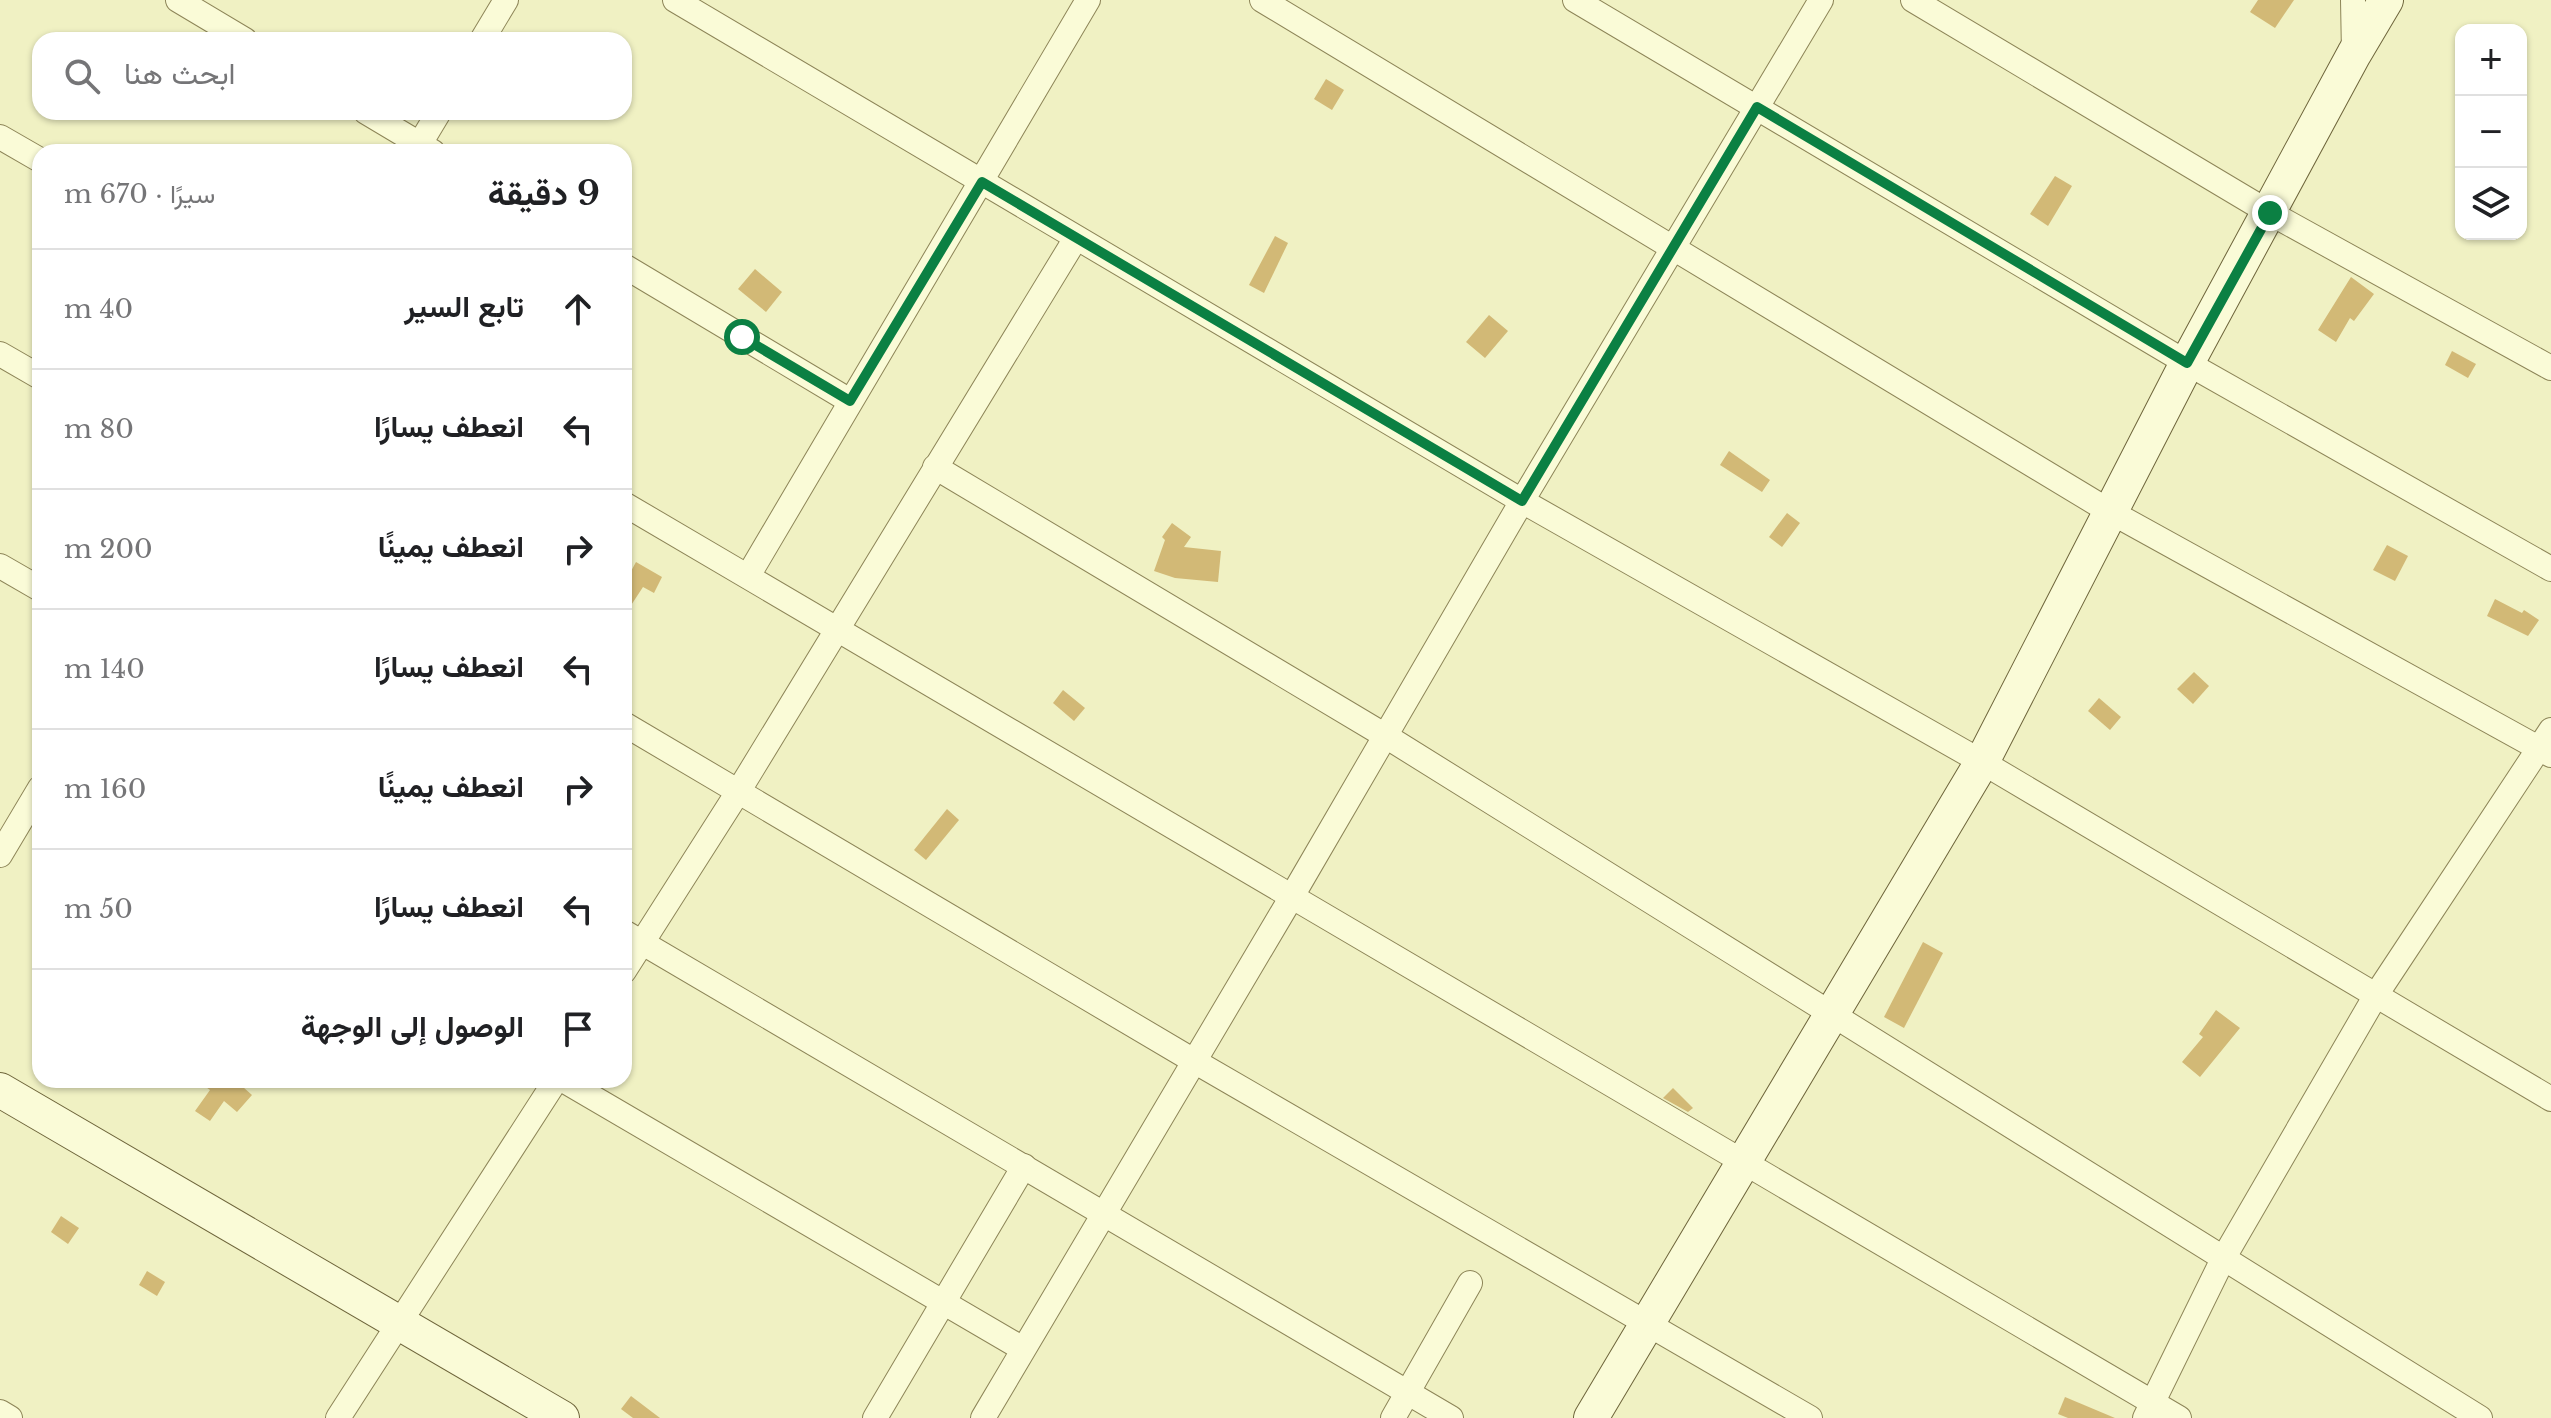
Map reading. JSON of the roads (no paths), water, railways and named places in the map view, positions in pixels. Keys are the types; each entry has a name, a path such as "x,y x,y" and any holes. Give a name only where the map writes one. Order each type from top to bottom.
{"street":[{"path":"178,0 232,32"},
{"path":"487,32 506,0"},
{"path":"675,0 1522,501 1982,762 2551,1099"},
{"path":"748,576 1088,0"},
{"path":"1262,0 2109,511 2547,745 2376,995 2223,1259 2150,1410"},
{"path":"1575,0 2187,363 2551,569"},
{"path":"983,1418 1522,501 1821,0"},
{"path":"1913,0 2270,213 2551,368"},
{"path":"2353,0 2354,54"},
{"path":"1591,1418 1982,762 2187,363 2386,0"},
{"path":"378,120 414,144"},
{"path":"424,144 435,120"},
{"path":"0,137 32,155"},
{"path":"1076,238 738,792 633,938 1451,1418"},
{"path":"632,271 850,401"},
{"path":"0,354 32,372"},
{"path":"935,467 1384,735 2480,1418"},
{"path":"632,509 1744,1161 2150,1410 2179,1418"},
{"path":"0,566 32,584"},
{"path":"632,729 1194,1061 1810,1418"},
{"path":"0,855 32,801"},
{"path":"338,1418 551,1088"},
{"path":"577,1088 1023,1349"},
{"path":"0,1090 562,1418"},
{"path":"875,1418 1024,1166"},
{"path":"1393,1418 1470,1283"},
{"path":"0,1412 10,1418"}]}
